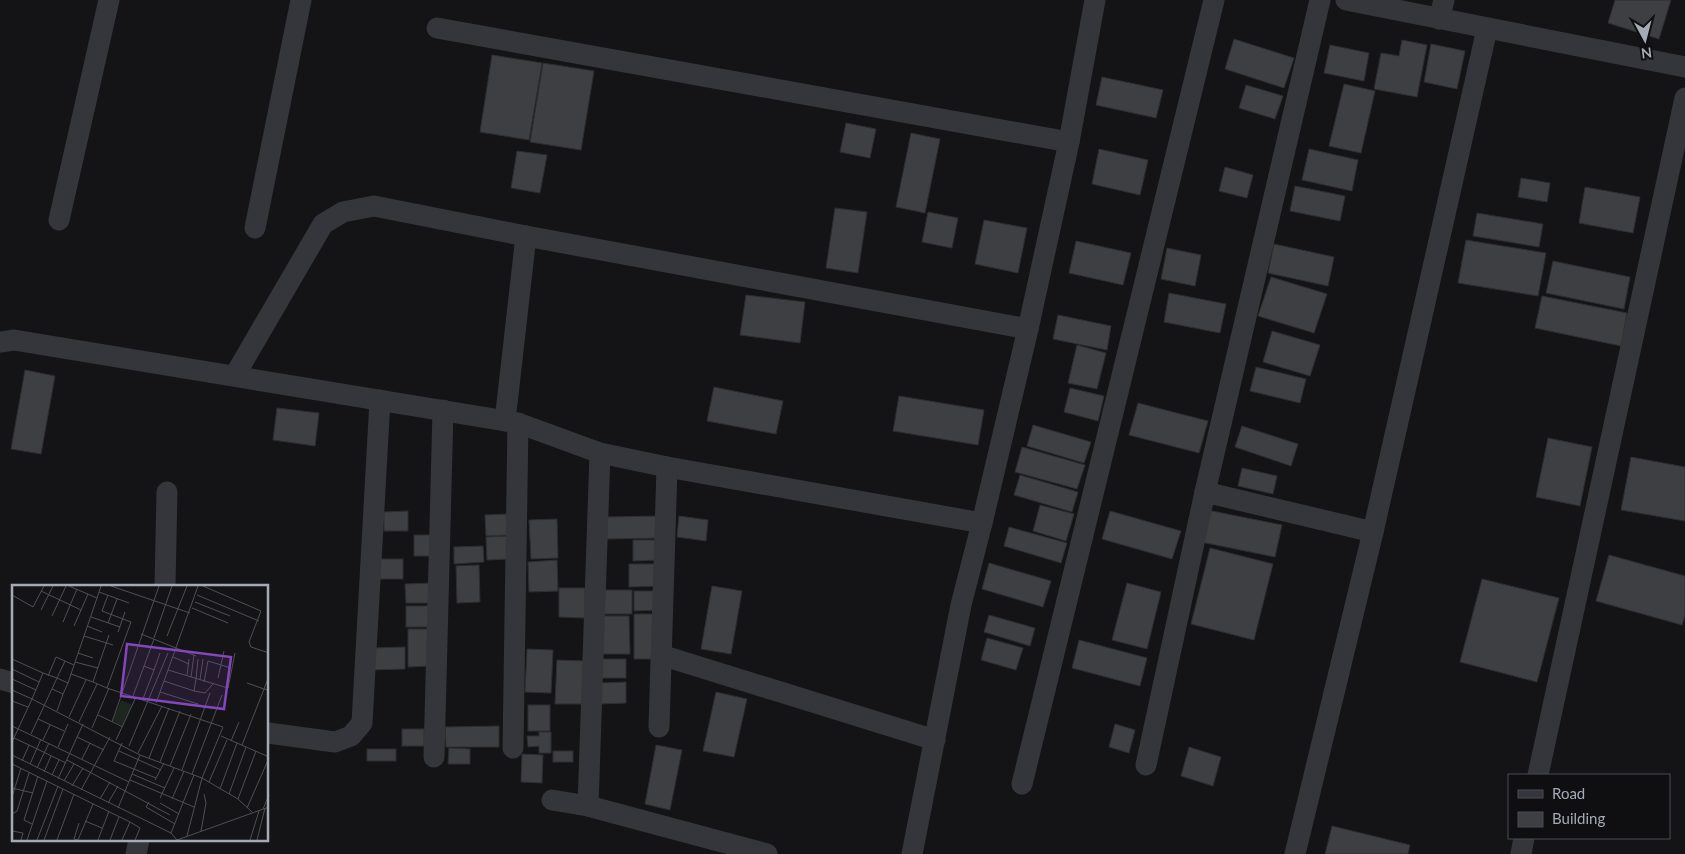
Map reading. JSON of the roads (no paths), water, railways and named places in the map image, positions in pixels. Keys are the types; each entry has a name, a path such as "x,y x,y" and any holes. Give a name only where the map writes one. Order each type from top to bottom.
{"street":[{"path":"59,220 109,0"},
{"path":"255,228 301,0"},
{"path":"912,854 961,605 1028,329 1069,142 1095,0"},
{"path":"1022,784 1214,0"},
{"path":"1146,765 1205,492 1320,0"},
{"path":"1346,0 1442,10 1487,29 1685,67"},
{"path":"436,28 1069,142"},
{"path":"1295,854 1373,532 1487,29"},
{"path":"1538,774 1685,98"},
{"path":"235,375 323,224 343,212 374,206 1028,329"},
{"path":"513,748 512,422 526,236"},
{"path":"0,342 14,340 512,422 600,453 667,467 982,522"},
{"path":"269,732 335,742 351,736 362,723 380,400"},
{"path":"434,758 443,410"},
{"path":"588,806 600,453"},
{"path":"659,727 667,467"},
{"path":"164,585 167,492"},
{"path":"1205,492 1373,532"},
{"path":"661,654 934,740"},
{"path":"552,800 588,806 767,854"},
{"path":"1521,854 1524,839"}]}
